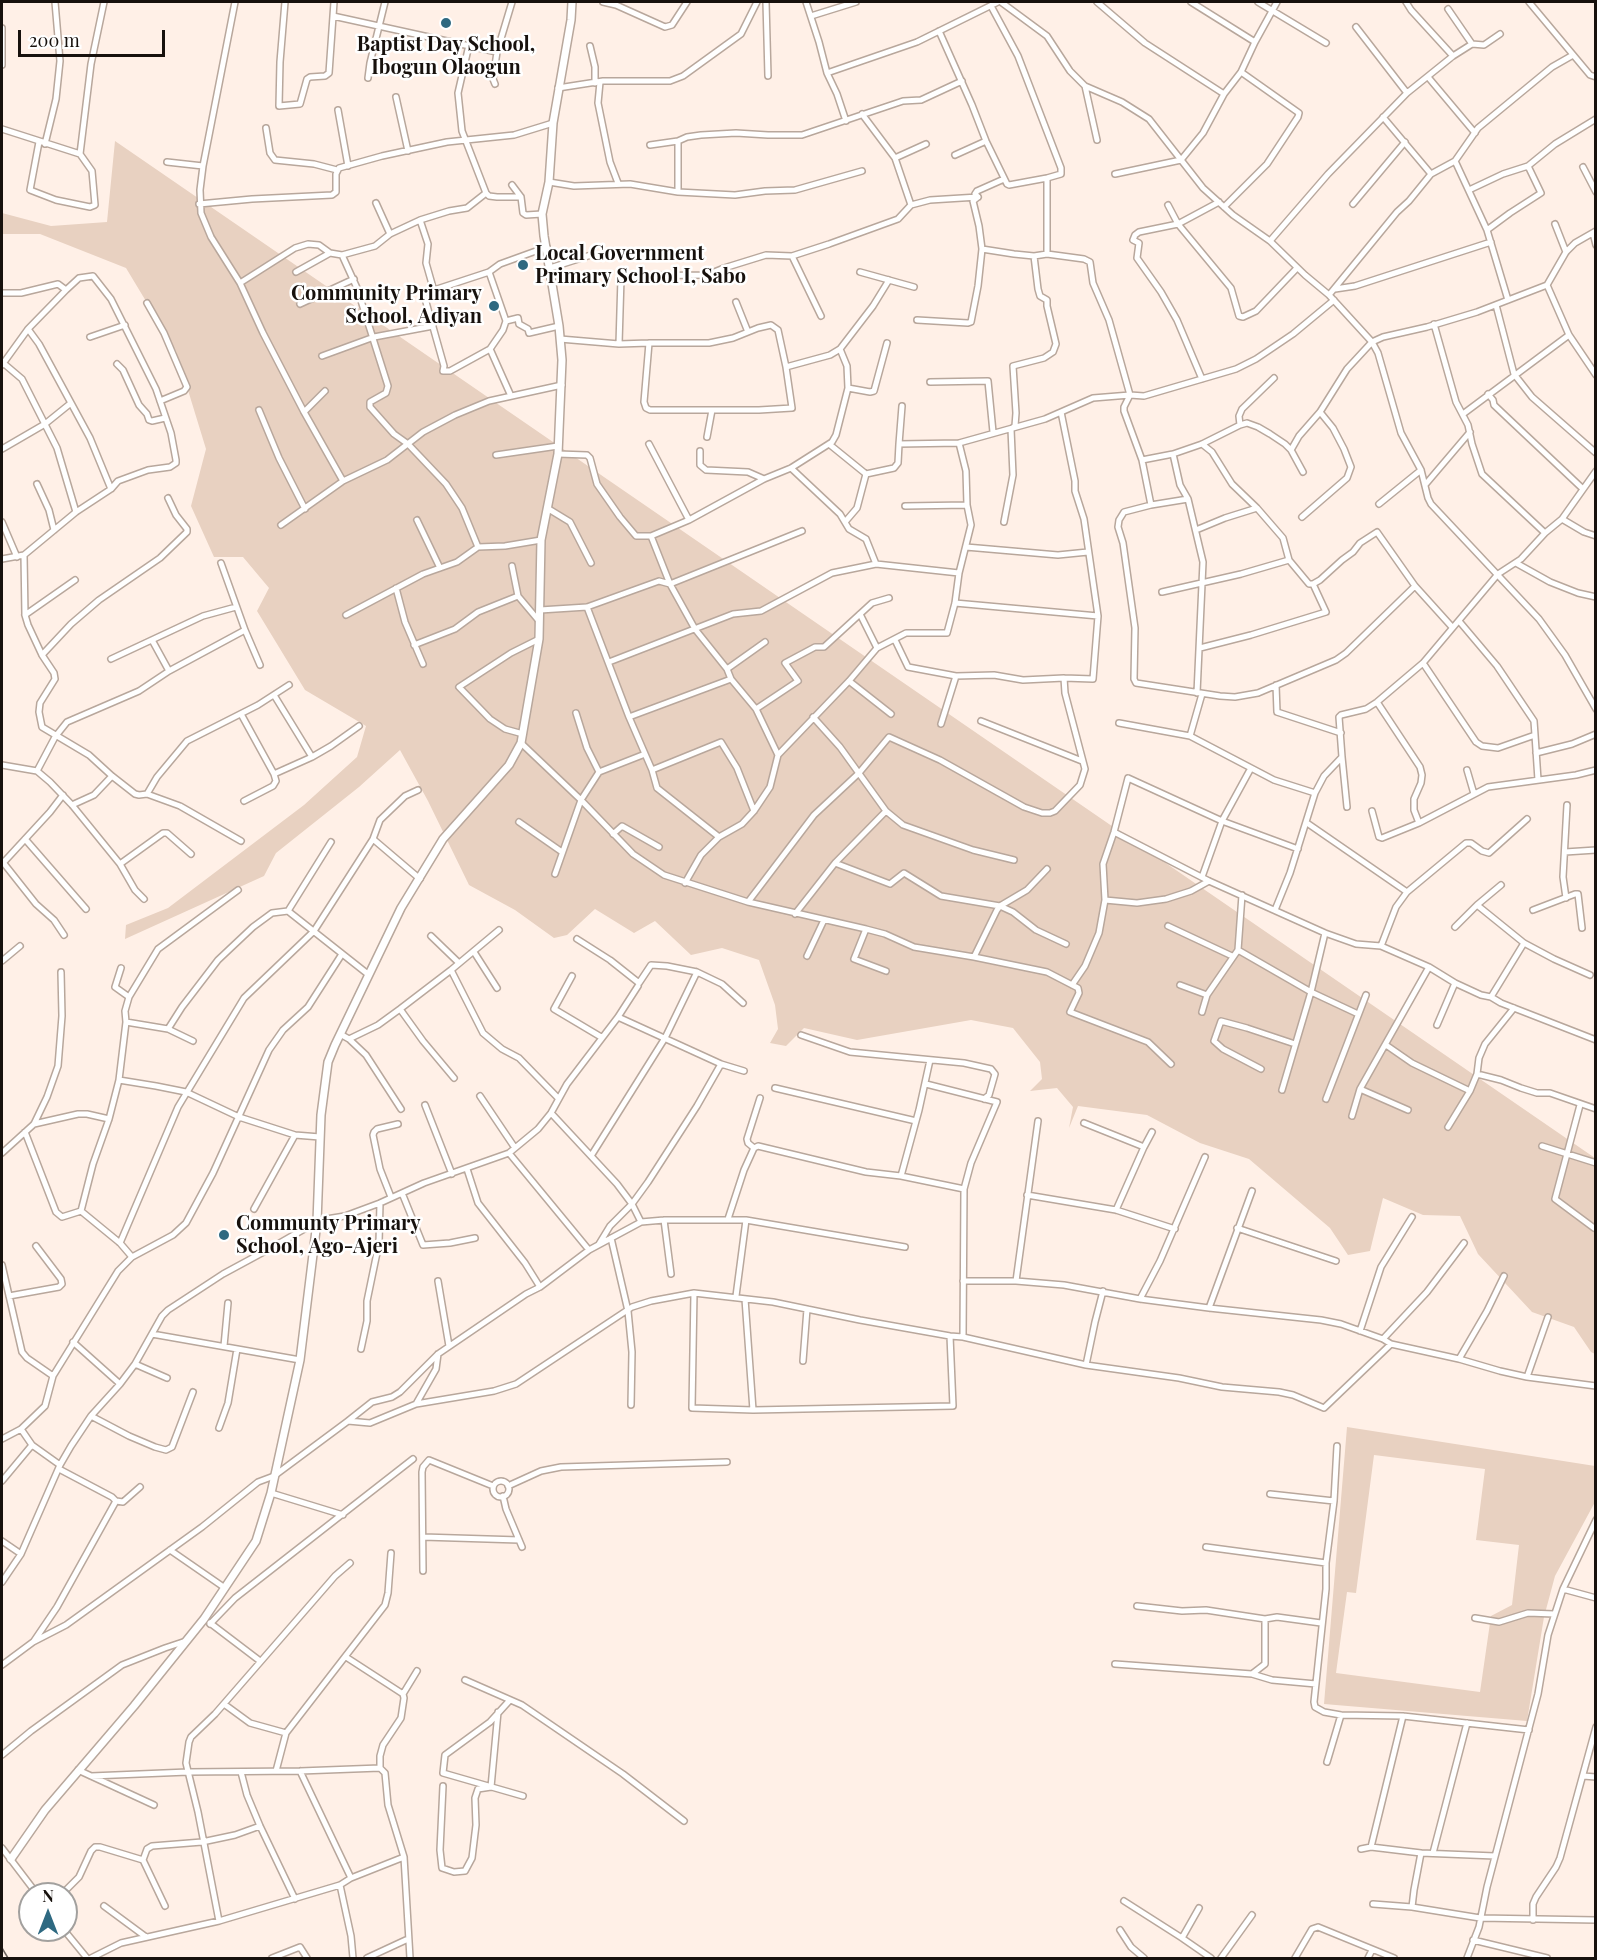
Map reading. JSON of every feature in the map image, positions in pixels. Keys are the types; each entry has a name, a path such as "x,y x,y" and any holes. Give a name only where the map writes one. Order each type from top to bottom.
{"main road":[{"path":"11,1859 45,1810 204,1619 256,1541 271,1492 300,1360 317,1222 320,1137 326,1071 331,1053 401,908 443,839 508,765 521,743 539,639 542,540 558,450 562,385 560,339 542,214 549,182 553,123 571,20 572,2"}],"street":[{"path":"45,144 56,99 60,61 55,2"},
{"path":"80,154 91,63 104,2"},
{"path":"235,2 203,166 201,213 211,237 240,283 304,412 343,481"},
{"path":"285,2 279,106 300,104 307,79 310,76 325,76 329,73 334,2"},
{"path":"368,78 385,2"},
{"path":"495,84 493,78 497,52 512,2"},
{"path":"603,2 616,5 665,27 672,26 687,2"},
{"path":"558,88 597,82 670,81 683,76 741,34 757,2"},
{"path":"766,2 768,76"},
{"path":"806,2 827,73 846,121"},
{"path":"811,16 856,2"},
{"path":"827,73 917,42 1000,2 1047,36 1070,72 1084,86 1118,100 1149,119 1203,188 1224,207 1270,241 1297,268 1332,297 1371,342 1378,353 1401,433 1421,470 1431,504 1539,619 1565,655 1596,709"},
{"path":"1097,2 1145,43 1224,94"},
{"path":"1191,2 1255,42"},
{"path":"1258,2 1326,43"},
{"path":"1115,174 1181,160 1203,133 1224,94 1241,72 1277,2"},
{"path":"1406,2 1453,56"},
{"path":"1529,2 1590,75 1596,77"},
{"path":"939,31 1004,180 1009,185 1061,174 1061,168 1018,56 991,6"},
{"path":"1448,9 1472,44"},
{"path":"333,16 497,52"},
{"path":"1356,27 1407,93"},
{"path":"2,28 2,66"},
{"path":"1270,241 1328,174 1407,93 1453,56 1472,44 1484,45 1500,34"},
{"path":"469,45 458,93 462,130 486,194 497,197 521,197"},
{"path":"590,46 607,151 618,183"},
{"path":"899,444 959,443 1045,419 1093,398 1144,396 1236,369 1256,359 1293,334 1332,297 1335,289 1431,174 1455,161 1475,133 1552,68 1573,55"},
{"path":"1224,207 1267,164 1299,113 1241,72"},
{"path":"1428,77 1475,133"},
{"path":"650,145 724,133 802,135 903,100 921,100 962,81"},
{"path":"1084,86 1097,140"},
{"path":"396,98 408,151"},
{"path":"338,110 348,166"},
{"path":"862,114 895,158 911,205"},
{"path":"1383,117 1431,174"},
{"path":"1469,190 1503,174 1528,166 1555,144 1596,119"},
{"path":"266,128 270,153 275,160 314,164 337,170 447,142 514,135 553,123"},
{"path":"2,129 80,154 92,171 96,205 90,207 56,200 30,190 39,142"},
{"path":"678,141 678,192"},
{"path":"955,155 986,141"},
{"path":"1353,204 1405,142"},
{"path":"895,158 926,144"},
{"path":"1455,161 1487,230 1508,300"},
{"path":"167,162 203,166"},
{"path":"1487,230 1541,193 1528,166"},
{"path":"1582,167 1596,192"},
{"path":"200,204 332,195 336,192 337,170"},
{"path":"549,182 574,186 618,183 644,185 678,192 728,195 795,190 862,171"},
{"path":"1047,178 1047,255"},
{"path":"978,197 975,194 977,191 1004,180"},
{"path":"512,185 521,197 523,213 526,215 542,214"},
{"path":"240,283 295,248 308,244 319,245 330,253 342,255 375,246 390,234 420,220 467,208 486,194"},
{"path":"619,344 621,278 625,276 700,276 766,255 792,256 855,236 898,219 911,205 930,200 978,197"},
{"path":"917,320 971,322 982,249 973,201 978,197"},
{"path":"1202,379 1177,320 1137,258 1139,243 1133,240 1139,232 1178,224 1219,202"},
{"path":"376,203 390,234"},
{"path":"1168,205 1178,224 1231,288 1239,316 1256,311 1297,268"},
{"path":"420,220 428,244 426,263 434,291"},
{"path":"1555,224 1566,252"},
{"path":"1291,450 1299,436 1320,412 1347,369 1371,342 1496,305 1547,285 1566,252 1575,243 1594,232 1596,245"},
{"path":"1335,289 1355,286 1491,242"},
{"path":"489,272 506,321 503,330 489,349 450,371 443,371 444,366 424,295 489,272 500,264 547,247"},
{"path":"982,249 1034,256 1084,259 1090,262 1093,283 1109,320 1130,395 1124,411 1142,460 1151,505"},
{"path":"296,272 330,253"},
{"path":"550,268 594,254"},
{"path":"342,255 354,279 388,386 386,393 370,402 370,407 394,434 408,444 446,484 462,508 478,547"},
{"path":"792,256 821,316"},
{"path":"1004,522 1013,476 1011,429 1015,426 1016,413 1013,366 1044,357 1053,352 1056,344 1047,300 1040,296 1038,289 1034,256"},
{"path":"860,272 914,287"},
{"path":"2,559 24,555 76,512 111,489 118,481 148,470 170,467 176,463 171,432 160,400 125,325 111,300 93,276 80,278 66,290 28,329 2,363 22,379 45,424 61,458 76,512"},
{"path":"300,304 354,279"},
{"path":"786,367 840,350 873,306 889,280"},
{"path":"2,293 21,293 58,284 66,290"},
{"path":"1547,285 1569,335 1596,375"},
{"path":"736,302 748,332"},
{"path":"147,303 164,333 187,387 184,391 160,400"},
{"path":"1496,305 1514,374 1532,397 1596,453"},
{"path":"506,321 518,318 519,324 529,333 559,326"},
{"path":"1434,324 1456,402 1470,432 1482,474 1545,533"},
{"path":"90,338 125,325"},
{"path":"322,356 374,337 433,326"},
{"path":"560,339 619,344 649,343 709,343 733,338 765,326 774,326 778,330 792,408 650,410 646,408 644,402 649,343"},
{"path":"28,329 92,443 111,489"},
{"path":"1463,414 1569,335"},
{"path":"848,388 870,393 874,391 887,343"},
{"path":"489,349 511,396"},
{"path":"496,455 558,450 587,455 597,484 620,517 636,536 651,536 689,520 764,479 791,468 829,444 836,435 848,388 847,366 840,350"},
{"path":"117,364 123,370 139,405 149,420 165,418"},
{"path":"1240,425 1239,416 1242,409 1274,378"},
{"path":"930,382 988,381 993,432"},
{"path":"281,525 343,481 387,460 423,432 455,415 489,401 562,385"},
{"path":"304,412 325,391"},
{"path":"1488,394 1494,405 1583,489"},
{"path":"2,449 45,424 71,403"},
{"path":"867,474 897,466 902,406"},
{"path":"259,410 279,458 305,509"},
{"path":"707,437 712,410"},
{"path":"895,640 908,667 956,676 994,675 1023,680 1093,679 1098,615 1084,519 1075,491 1061,412"},
{"path":"1302,517 1347,478 1351,468 1333,428 1320,412"},
{"path":"1142,460 1173,454 1202,444 1247,423 1258,427 1285,444 1291,450 1303,472"},
{"path":"1425,485 1470,432"},
{"path":"685,883 701,855 719,837 742,824 754,811 770,787 778,755 849,681 877,648 906,633 947,633 971,525 967,505 966,471 959,443"},
{"path":"649,444 689,520"},
{"path":"829,444 867,474"},
{"path":"1202,444 1212,452 1232,484 1283,538 1289,560 1309,584 1320,580 1353,552 1360,543 1377,532 1415,586 1452,627"},
{"path":"699,450 700,465 706,471 748,472 764,479"},
{"path":"1173,454 1180,485 1188,499 1203,562 1200,694 1190,736"},
{"path":"791,468 840,514 849,529 866,539 876,564"},
{"path":"1379,504 1421,470"},
{"path":"1347,807 1338,722 1341,715 1366,709 1423,663 1498,574 1516,563 1562,519 1596,471"},
{"path":"845,522 857,507 867,474"},
{"path":"37,484 49,510 54,530"},
{"path":"42,655 71,624 99,600 160,558 187,532 168,498"},
{"path":"1188,499 1124,512 1119,520 1118,527 1123,543 1135,628 1134,679 1136,682 1200,694 1249,695 1336,660 1415,586"},
{"path":"904,506 967,505"},
{"path":"547,508 570,522 591,563"},
{"path":"1196,530 1257,508"},
{"path":"1562,519 1596,536"},
{"path":"417,520 440,568"},
{"path":"2,522 17,557"},
{"path":"540,610 587,607 660,581 670,584 802,531"},
{"path":"651,536 670,584 695,629 756,709 778,755"},
{"path":"346,615 423,574 457,562 478,547 505,546 542,540"},
{"path":"966,547 1058,555 1088,552"},
{"path":"24,555 25,615 55,679 40,704 42,727 88,755 135,794 147,794 180,806 241,841"},
{"path":"1162,592 1289,560"},
{"path":"221,563 260,665"},
{"path":"1516,563 1550,582 1596,597"},
{"path":"609,662 733,614 761,611 832,573 876,564 959,573"},
{"path":"512,566 518,596 539,621"},
{"path":"25,615 75,580"},
{"path":"1200,648 1326,612 1313,584"},
{"path":"396,588 405,622 423,664"},
{"path":"414,645 455,629 478,612 518,596"},
{"path":"756,709 798,681 785,663 815,647 824,647 872,603 889,598"},
{"path":"955,603 1098,615"},
{"path":"111,659 202,616 236,607"},
{"path":"587,607 652,770 657,788 719,837"},
{"path":"860,614 877,648"},
{"path":"1459,621 1497,666 1534,721 1538,780"},
{"path":"37,771 55,737 67,722 140,692 169,670 245,630"},
{"path":"523,734 505,729 490,719 459,687 511,653 539,639"},
{"path":"152,640 169,670"},
{"path":"727,669 765,642"},
{"path":"1423,663 1476,742 1482,746 1498,748 1535,735"},
{"path":"941,724 956,676"},
{"path":"629,717 731,678"},
{"path":"747,902 814,815 859,773 890,737 940,760 1030,810 1050,813 1061,806 1080,785 1084,769 1065,693 1064,678"},
{"path":"849,681 891,714"},
{"path":"147,794 157,777 186,741 241,714 289,685"},
{"path":"1276,685 1277,712 1341,734"},
{"path":"274,695 312,757"},
{"path":"1377,702 1420,767 1421,783 1414,799 1414,810 1419,823"},
{"path":"576,713 587,748 599,772"},
{"path":"241,714 276,781 273,786 244,801"},
{"path":"813,717 840,747 886,811 903,825 973,850 1014,860"},
{"path":"981,721 1082,761"},
{"path":"1119,723 1190,736 1274,780 1315,793"},
{"path":"274,774 339,742 358,726"},
{"path":"1536,753 1572,744 1596,734"},
{"path":"652,770 721,742 737,768 754,811"},
{"path":"521,743 633,854 664,875 747,902 885,934 914,947 1041,970 1078,988 1079,993 1070,1012 1148,1042 1171,1064"},
{"path":"555,874 581,800 599,772 645,754"},
{"path":"1275,910 1298,849 1315,793 1324,776 1342,757"},
{"path":"2,765 37,771 63,795 120,864 135,890 144,899"},
{"path":"1202,877 1222,822 1251,768"},
{"path":"1467,770 1474,794"},
{"path":"1372,812 1379,837 1384,837 1419,823 1493,786 1596,770"},
{"path":"72,805 94,795 112,776"},
{"path":"1072,985 1092,951 1099,933 1105,900 1103,864 1128,778 1222,822 1298,849"},
{"path":"120,1243 178,1107 244,998 314,931 374,839 380,820 405,796 418,790"},
{"path":"63,795 2,863 36,904 54,920 64,935"},
{"path":"1566,898 1563,877 1567,805"},
{"path":"795,914 835,863 886,811"},
{"path":"1381,946 1396,907 1407,892 1466,843 1471,843 1489,853 1527,819"},
{"path":"519,822 562,852"},
{"path":"1306,823 1407,892"},
{"path":"613,834 621,826 659,847"},
{"path":"1114,832 1209,882 1325,933 1356,944 1381,946 1429,967 1481,995 1596,1040"},
{"path":"120,864 163,833 167,833 191,854"},
{"path":"25,839 86,909"},
{"path":"374,839 420,879"},
{"path":"168,1029 218,960 267,915 288,911 331,842"},
{"path":"1565,852 1596,850"},
{"path":"835,863 890,884 904,873 941,896 1000,906 1013,912 1036,930 1066,944"},
{"path":"974,957 1000,906 1027,890 1047,869"},
{"path":"1105,900 1137,903 1166,899 1209,882"},
{"path":"1455,927 1501,885"},
{"path":"81,1211 119,1080 126,1022 125,1011 129,997 158,949 238,890"},
{"path":"1533,910 1575,894 1579,896 1582,928"},
{"path":"1202,1012 1208,995 1238,950 1242,895"},
{"path":"1477,905 1524,943 1590,975"},
{"path":"288,911 369,975"},
{"path":"807,956 824,920"},
{"path":"1168,926 1232,956"},
{"path":"866,929 854,959 886,971"},
{"path":"349,1039 378,1025 474,952 499,930"},
{"path":"1282,1090 1311,992 1325,933"},
{"path":"431,936 459,963"},
{"path":"577,939 610,960 639,983 651,965 668,966 697,972 722,984 743,1003"},
{"path":"1491,997 1524,943"},
{"path":"2,961 20,946"},
{"path":"1238,950 1311,992 1358,1014"},
{"path":"474,952 497,988"},
{"path":"2,1439 21,1429 45,1406 53,1376 118,1271 132,1257 173,1235 186,1222 213,1173 269,1050 283,1030 308,1007 342,954"},
{"path":"1352,1116 1360,1089 1429,967"},
{"path":"120,968 115,987 129,997"},
{"path":"451,970 483,1033 502,1049 519,1058 558,1098"},
{"path":"2,1153 34,1124 58,1066 62,1016 61,972"},
{"path":"591,1156 665,1038 697,972"},
{"path":"572,976 554,1009 601,1037"},
{"path":"1437,1024 1455,983"},
{"path":"1180,985 1208,995"},
{"path":"2,1582 21,1554 59,1467 91,1416 135,1364 162,1316 174,1304 317,1222 345,1216 380,1203 424,1183 467,1169 515,1148 538,1129 551,1113 558,1098 638,986"},
{"path":"1326,1099 1366,995"},
{"path":"1448,1127 1470,1091 1485,1044 1514,1008"},
{"path":"400,1009 454,1078"},
{"path":"618,1017 721,1064 744,1071"},
{"path":"126,1022 168,1029 193,1041"},
{"path":"1261,1069 1223,1049 1214,1041 1221,1022 1295,1044"},
{"path":"340,1034 366,1055 401,1109"},
{"path":"801,1035 850,1052 964,1063 991,1069 995,1074 989,1095 984,1099"},
{"path":"1386,1045 1412,1063 1470,1091"},
{"path":"901,1176 926,1084 930,1060"},
{"path":"598,1246 610,1226 632,1204 648,1182 721,1064"},
{"path":"1477,1074 1537,1093 1550,1093 1596,1109"},
{"path":"119,1080 186,1092 239,1117 295,1135 320,1137"},
{"path":"926,1084 997,1102 971,1163 964,1189 963,1336"},
{"path":"775,1088 916,1121"},
{"path":"1360,1089 1408,1110"},
{"path":"480,1096 515,1148"},
{"path":"754,1148 747,1139 760,1098"},
{"path":"425,1105 452,1174"},
{"path":"1580,1105 1555,1199 1594,1228"},
{"path":"551,1113 632,1204 640,1222"},
{"path":"34,1124 78,1114 109,1119"},
{"path":"1016,1281 1038,1121"},
{"path":"1084,1123 1144,1147"},
{"path":"391,1197 380,1169 373,1135 377,1129 398,1124"},
{"path":"26,1132 56,1212 62,1217 81,1211"},
{"path":"1116,1210 1152,1132"},
{"path":"254,1209 295,1135"},
{"path":"728,1219 744,1170 754,1148 758,1146 866,1172 901,1176 964,1189"},
{"path":"1542,1146 1596,1163"},
{"path":"509,1152 589,1250"},
{"path":"1140,1299 1175,1228 1205,1157"},
{"path":"467,1169 478,1203 525,1263 540,1287"},
{"path":"1209,1308 1252,1191"},
{"path":"402,1193 423,1245 475,1238"},
{"path":"1027,1196 1116,1210 1175,1228"},
{"path":"361,1349 367,1321 366,1306 379,1243 380,1203"},
{"path":"81,1211 120,1243 132,1257"},
{"path":"1360,1331 1381,1267 1412,1217"},
{"path":"664,1220 671,1274"},
{"path":"736,1296 746,1220"},
{"path":"2,1665 33,1642 66,1625 170,1550 258,1482 274,1476 372,1402 392,1397 400,1392 449,1346 540,1287 589,1250 640,1222 746,1220 905,1246"},
{"path":"1237,1228 1336,1261"},
{"path":"611,1238 628,1311 632,1352 631,1405"},
{"path":"1383,1339 1428,1292 1464,1243"},
{"path":"9,1296 59,1287 62,1284 61,1279 36,1246"},
{"path":"2,1265 22,1352 53,1376"},
{"path":"1460,1359 1504,1276"},
{"path":"438,1281 449,1346"},
{"path":"963,1281 1016,1281 1103,1291 1140,1299 1209,1308 1321,1320 1341,1324 1383,1339 1390,1344 1460,1359 1500,1371 1596,1386"},
{"path":"1086,1365 1103,1291"},
{"path":"694,1293 692,1408 753,1410 953,1406 950,1336"},
{"path":"348,1421 370,1423 416,1404 484,1393 516,1384 632,1307 694,1293 736,1296 950,1336 963,1336 1086,1365 1179,1378 1222,1387 1278,1392 1293,1395 1324,1408 1390,1344"},
{"path":"745,1299 753,1410"},
{"path":"224,1346 228,1303"},
{"path":"803,1361 807,1309"},
{"path":"1527,1377 1548,1317"},
{"path":"152,1334 300,1360"},
{"path":"73,1342 120,1384"},
{"path":"219,1428 228,1403 237,1349"},
{"path":"416,1404 436,1369 438,1354"},
{"path":"135,1364 167,1378"},
{"path":"91,1416 129,1436 166,1450 172,1447 193,1392"},
{"path":"21,1429 32,1445 59,1467 116,1501 123,1502 140,1487"},
{"path":"2,1481 32,1445"},
{"path":"1337,1446 1315,1707 1324,1712 1341,1715 1403,1716 1529,1730"},
{"path":"210,1624 235,1598 413,1459"},
{"path":"423,1571 423,1467 429,1460 493,1486"},
{"path":"508,1486 541,1471 561,1467 727,1462"},
{"path":"503,1496 496,1495 493,1486 496,1482 501,1481 508,1486"},
{"path":"503,1496 507,1493 508,1486"},
{"path":"271,1492 343,1515"},
{"path":"1270,1494 1334,1501"},
{"path":"503,1496 522,1547"},
{"path":"33,1642 61,1600 116,1501"},
{"path":"1467,1959 1479,1927 1495,1856 1539,1694 1548,1635 1554,1614 1563,1589 1596,1520"},
{"path":"423,1537 519,1540"},
{"path":"2,1541 21,1554"},
{"path":"1206,1547 1326,1563"},
{"path":"170,1550 225,1588"},
{"path":"276,1771 286,1733 386,1605 391,1553"},
{"path":"219,1921 188,1772 186,1757 191,1737 224,1704 335,1576 350,1563"},
{"path":"1563,1589 1596,1598"},
{"path":"1137,1606 1182,1611 1206,1610 1265,1619 1277,1617 1321,1623"},
{"path":"1475,1618 1499,1622 1528,1613 1554,1614"},
{"path":"204,1619 260,1661"},
{"path":"1252,1674 1265,1664 1265,1619"},
{"path":"2,1755 31,1731 122,1665 186,1641"},
{"path":"346,1657 403,1694"},
{"path":"1114,1664 1252,1674 1272,1680 1316,1684"},
{"path":"410,1959 404,1857 388,1806 385,1773 380,1768 380,1756 400,1718 403,1694 417,1671"},
{"path":"465,1680 522,1705 623,1774 684,1821"},
{"path":"510,1700 490,1722 445,1755 443,1773 523,1796"},
{"path":"224,1704 255,1725 286,1733"},
{"path":"490,1787 498,1712"},
{"path":"1327,1762 1341,1715"},
{"path":"1371,1847 1403,1716"},
{"path":"1433,1853 1467,1723"},
{"path":"1533,1920 1533,1904 1536,1897 1560,1858 1596,1727"},
{"path":"91,1776 380,1768"},
{"path":"78,1770 154,1806"},
{"path":"300,1771 351,1878"},
{"path":"241,1772 247,1796 295,1899"},
{"path":"1582,1776 1596,1777"},
{"path":"443,1786 440,1850 442,1868 454,1872 465,1871 472,1858 478,1789 490,1787"},
{"path":"143,1860 149,1847 202,1842 235,1835 260,1826"},
{"path":"74,1882 79,1877 94,1847 100,1847 143,1860 165,1906"},
{"path":"1361,1849 1371,1847 1421,1853 1495,1856"},
{"path":"2,1848 28,1882"},
{"path":"1412,1907 1421,1853"},
{"path":"91,1959 121,1943 219,1921 340,1885 351,1878 404,1857"},
{"path":"340,1885 351,1936 353,1959"},
{"path":"1124,1901 1211,1959"},
{"path":"1373,1904 1412,1907 1480,1918 1596,1920"},
{"path":"104,1906 146,1937"},
{"path":"1182,1938 1199,1908"},
{"path":"1221,1959 1252,1915"},
{"path":"1295,1959 1312,1929 1318,1927 1394,1959"},
{"path":"1120,1930 1131,1947 1144,1959"},
{"path":"367,1959 408,1939"},
{"path":"1473,1941 1547,1959"},
{"path":"74,1942 87,1959"},
{"path":"272,1959 300,1947 307,1959"},
{"path":"1368,1959 1372,1950"}],"shaded area":[{"path":"115,141 1595,1158 1595,1354 1591,1352 1574,1327 1532,1312 1478,1254 1460,1216 1423,1215 1383,1198 1370,1251 1348,1255 1330,1228 1249,1159 1200,1143 1147,1115 1078,1106 1069,1128 1073,1107 1057,1088 1030,1091 1042,1079 1040,1062 1013,1028 971,1020 857,1040 804,1028 786,1046 770,1043 778,1029 775,1005 759,960 722,948 691,955 655,921 634,933 595,909 567,935 554,938 515,910 469,885 400,750 359,787 276,853 264,876 125,939 126,925 168,908 304,805 357,757 366,726 305,690 257,611 269,588 243,557 214,557 191,506 206,449 176,351 126,268 40,234 2,234 2,213 51,226 107,222"},
{"path":"1347,1427 1595,1466 1595,1502 1555,1576 1544,1617 1527,1721 1324,1704","holes":["1374,1455 1485,1469 1476,1540 1519,1545 1512,1605 1491,1616 1480,1692 1336,1673 1347,1592 1356,1593"]}],"railway":[{"path":"2,1948 8,1958"}],"place":[{"name":"Baptist Day School, Ibogun Olaogun","path":"446,23"},
{"name":"Local Government Primary School I, Sabo","path":"523,265"},
{"name":"Community Primary School, Adiyan","path":"494,306"},
{"name":"Communty Primary School, Ago-Ajeri","path":"224,1235"}]}
